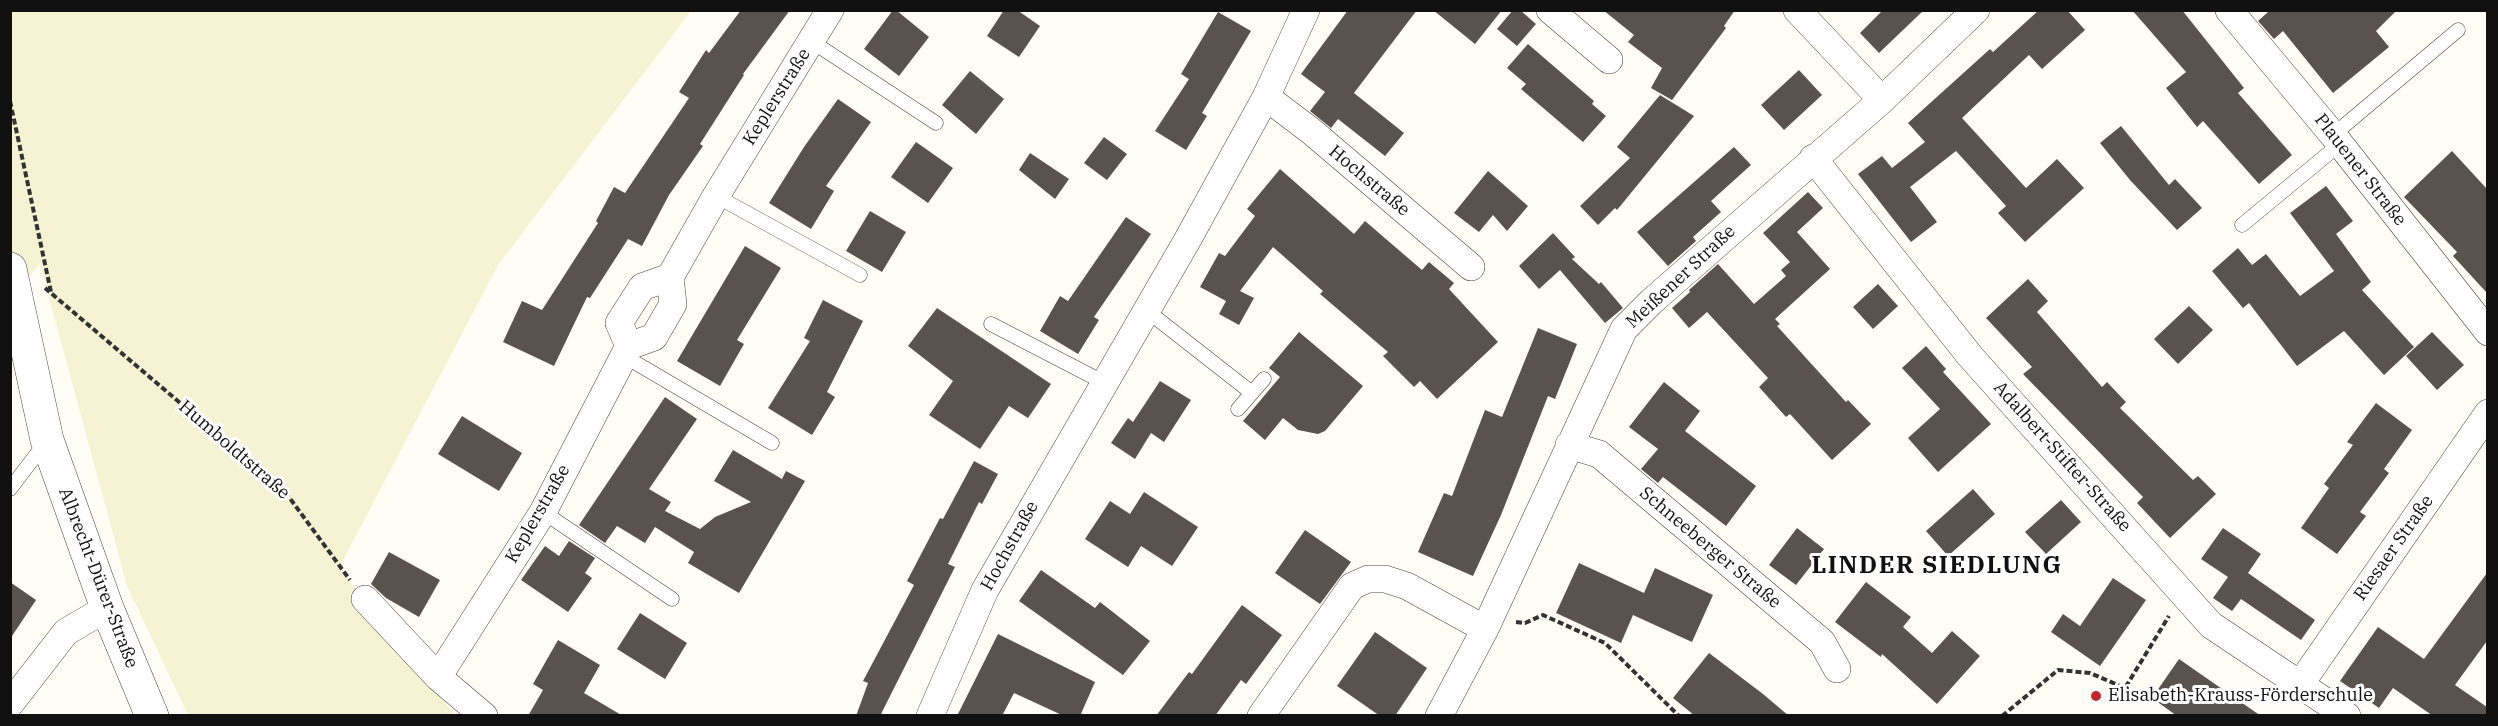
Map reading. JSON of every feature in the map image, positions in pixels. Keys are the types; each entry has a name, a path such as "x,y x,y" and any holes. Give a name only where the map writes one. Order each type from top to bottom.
{"street":[{"name":"Keplerstraße","path":"670,277 716,196 830,10"},
{"name":"Hochstraße","path":"930,716 985,590 1103,382 1188,239 1266,97 1306,10"},
{"path":"1550,10 1609,60"},
{"path":"1797,10 1882,100"},
{"name":"Meißener Straße","path":"1439,716 1488,623 1624,329 1652,301 1813,158 1882,100 1976,10"},
{"name":"Plauener Straße","path":"2229,10 2337,139 2487,332"},
{"name":"Hochstraße","path":"1266,97 1311,131 1471,267"},
{"name":"Adalbert-Stifter-Straße","path":"1813,158 1971,356 2184,592 2211,625 2347,716"},
{"name":"Albrecht-Dürer-Straße","path":"10,269 47,440 107,608 152,716"},
{"path":"670,277 673,304 654,337 627,351 619,323 642,287 670,277"},
{"name":"Keplerstraße","path":"438,676 543,512 627,351"},
{"name":"Riesaer Straße","path":"2301,684 2487,413"},
{"name":"Schneeberger Straße","path":"1569,445 1599,454 1822,642 1837,669"},
{"path":"1261,716 1352,586 1368,579 1385,579 1407,586 1488,623"},
{"path":"365,599 438,676 484,716"},
{"path":"10,704 66,632 107,608"}],"lane":[{"path":"2242,225 2458,30"},
{"path":"811,41 936,123"},
{"path":"716,196 861,275"},
{"path":"1146,310 1252,393"},
{"path":"991,324 1103,382"},
{"path":"627,351 772,443"},
{"path":"1238,409 1264,379"},
{"path":"10,489 47,440"},
{"path":"543,512 672,599"}],"path":[{"path":"10,101 51,293"},
{"name":"Humboldtstraße","path":"43,286 286,493 365,599"},
{"path":"2002,716 2058,670 2090,673 2125,688 2184,592"},
{"path":"1488,623 1525,624 1543,615 1605,643 1679,716"}],"shaded area":[{"path":"11,11 691,11 498,265 339,568 455,715 188,715 127,586 40,264 11,297"}],"building":[{"path":"741,10 790,10 743,74 700,144 703,146 669,195 642,246 628,239 590,298 587,297 554,366 503,342 522,301 542,310 598,223 596,221 614,187 625,193 689,98 679,92 706,50 709,53"},
{"path":"893,10 896,10 929,37 899,76 864,49"},
{"path":"1004,10 1017,10 1040,26 1019,57 987,36"},
{"path":"1348,10 1417,10 1354,93 1404,133 1385,156 1338,119 1331,128 1310,111 1325,92 1301,74"},
{"path":"1433,10 1502,10 1475,44"},
{"path":"1513,10 1520,10 1536,24 1517,46 1497,29"},
{"path":"1603,10 1735,10 1724,26 1726,28 1672,100 1651,88 1662,68 1628,42 1634,35"},
{"path":"1883,10 1924,10 1879,53 1860,33"},
{"path":"2039,10 2067,10 2085,30 2042,69 2029,55 1962,118 2026,188 2057,159 2084,188 2025,242 1998,213 2006,206 1956,151 1910,187 1937,222 1911,242 1858,174 1882,156 1892,168 1925,142 1908,123 1990,49 1993,52"},
{"path":"2132,10 2182,10 2244,88 2238,93 2292,155 2259,184 2203,121 2197,127 2166,88 2186,72"},
{"path":"2266,10 2397,10 2376,31 2389,47 2333,93 2283,31 2274,39 2258,21 2268,12"},
{"path":"1218,12 1251,31 1202,113 1207,116 1186,150 1155,131 1189,79 1181,74"},
{"path":"1528,44 1594,101 1592,104 1606,116 1583,142 1521,89 1526,84 1507,68"},
{"path":"1799,70 1822,95 1784,130 1761,105"},
{"path":"970,71 1004,99 976,134 942,105"},
{"path":"1660,95 1694,116 1617,210 1615,208 1598,225 1580,206 1630,158 1617,147"},
{"path":"838,99 871,122 826,186 834,191 811,229 769,203"},
{"path":"2121,126 2169,185 2175,179 2202,208 2177,230 2130,180 2100,143"},
{"path":"1104,137 1127,154 1107,180 1084,163"},
{"path":"916,142 953,168 928,203 891,177"},
{"path":"1734,147 1751,165 1711,201 1721,212 1693,237 1696,241 1668,266 1637,232"},
{"path":"2452,151 2487,189 2487,293 2453,256 2457,252 2404,197"},
{"path":"1030,153 1069,179 1055,199 1019,170"},
{"path":"1280,169 1354,234 1365,221 1422,270 1429,262 1454,283 1449,289 1498,342 1437,399 1420,381 1414,387 1383,356 1388,352 1320,294 1323,291 1273,247 1240,291 1254,298 1239,325 1219,314 1226,301 1200,287 1219,253 1225,256 1255,216 1247,209"},
{"path":"1488,171 1528,206 1507,231 1493,215 1479,232 1454,213"},
{"path":"2326,186 2353,221 2336,234 2371,282 2362,290 2414,347 2384,375 2344,331 2297,366 2249,303 2243,308 2212,271 2238,248 2252,265 2266,254 2300,296 2334,271 2290,213"},
{"path":"1808,192 1823,208 1797,232 1830,269 1775,319 1780,324 1777,326 1846,402 1848,400 1871,424 1832,460 1790,414 1786,417 1759,387 1768,378 1707,312 1689,328 1672,308 1718,264 1754,304 1786,276 1781,270 1790,262 1763,233"},
{"path":"870,211 906,232 882,272 846,251"},
{"path":"1126,217 1151,234 1094,317 1099,320 1078,354 1040,331 1060,296 1068,301"},
{"path":"1553,233 1575,257 1572,259 1599,284 1601,282 1623,308 1605,323 1560,270 1539,289 1519,266"},
{"path":"745,246 781,268 737,340 744,344 720,386 677,361"},
{"path":"2028,279 2048,301 2037,312 2102,387 2107,382 2126,402 2120,408 2193,480 2198,476 2216,494 2170,538 2137,503 2143,497 2023,374 2032,367 1986,318"},
{"path":"1878,284 1898,306 1873,329 1853,307"},
{"path":"823,300 863,321 827,392 835,397 812,435 768,408 810,341 804,338"},
{"path":"2189,306 2213,330 2178,364 2154,339"},
{"path":"937,308 1051,384 1028,418 1009,406 980,449 929,415 953,381 908,346"},
{"path":"1538,328 1577,344 1555,399 1548,396 1501,515 1473,576 1418,552 1444,493 1452,496 1485,410 1502,417"},
{"path":"1299,332 1363,386 1325,431 1318,434 1298,430 1283,418 1265,440 1243,421 1280,377 1269,368"},
{"path":"2432,332 2464,365 2437,390 2406,356"},
{"path":"1926,346 1946,369 1943,372 1991,424 1938,472 1908,438 1940,409 1902,368"},
{"path":"1160,381 1191,400 1164,442 1151,433 1135,459 1111,443 1128,418 1133,422"},
{"path":"1664,382 1700,411 1685,431 1756,486 1726,526 1663,477 1658,483 1641,469 1658,449 1629,427"},
{"path":"665,397 697,419 649,489 671,502 665,511 700,529 715,517 751,502 714,481 733,450 782,479 786,471 805,481 739,593 688,563 694,552 655,527 645,543 617,526 605,543 579,525"},
{"path":"2376,403 2412,430 2384,469 2389,473 2360,512 2366,516 2337,554 2301,528 2329,488 2324,484 2353,445 2347,442"},
{"path":"462,416 522,453 499,491 438,454"},
{"path":"974,461 998,474 982,504 979,502 948,564 955,567 880,716 856,716 868,683 863,681 914,585 907,581 940,518 943,519"},
{"path":"1973,489 1995,514 1948,556 1926,531"},
{"path":"1144,492 1198,527 1172,566 1141,546 1128,567 1085,539 1110,501 1130,514"},
{"path":"2061,500 2081,522 2046,554 2025,532"},
{"path":"1797,528 1824,549 1796,585 1769,565"},
{"path":"2223,528 2261,554 2248,573 2315,620 2301,640 2241,599 2232,611 2213,598 2228,577 2201,559"},
{"path":"1305,530 1351,562 1320,604 1275,573"},
{"path":"569,541 595,558 585,573 592,578 568,612 521,580 545,546 559,556"},
{"path":"389,552 440,580 419,617 386,598 371,584"},
{"path":"1579,563 1644,593 1655,568 1713,595 1692,642 1633,615 1621,643 1556,613"},
{"path":"1041,570 1095,608 1100,602 1150,641 1123,675 1019,601"},
{"path":"2487,573 2487,641 2455,685 2487,707 2487,716 2433,716 2393,688 2379,708 2340,681 2378,627 2424,659"},
{"path":"2113,578 2146,600 2100,666 2051,632 2063,614 2080,626"},
{"path":"10,582 36,600 10,639"},
{"path":"1866,582 1911,617 1903,627 1932,653 1952,631 1980,656 1937,704 1882,654 1881,657 1835,622"},
{"path":"1242,605 1282,635 1246,684 1241,680 1215,716 1156,716 1189,672 1192,674"},
{"path":"640,613 687,643 665,679 617,649"},
{"path":"1375,632 1427,668 1395,716 1380,716 1337,686"},
{"path":"998,634 1095,682 1080,716 1064,716 1014,693 1002,716 957,716"},
{"path":"558,640 600,665 584,693 623,716 528,716 543,690 533,684"},
{"path":"1709,653 1789,716 1695,716 1673,698"},
{"path":"2179,659 2261,716 2177,716 2152,698"}],"place":[{"name":"Elisabeth-Krauss-Förderschule","path":"2096,696"}],"district":[{"name":"LINDER SIEDLUNG","path":"1937,566"}]}
